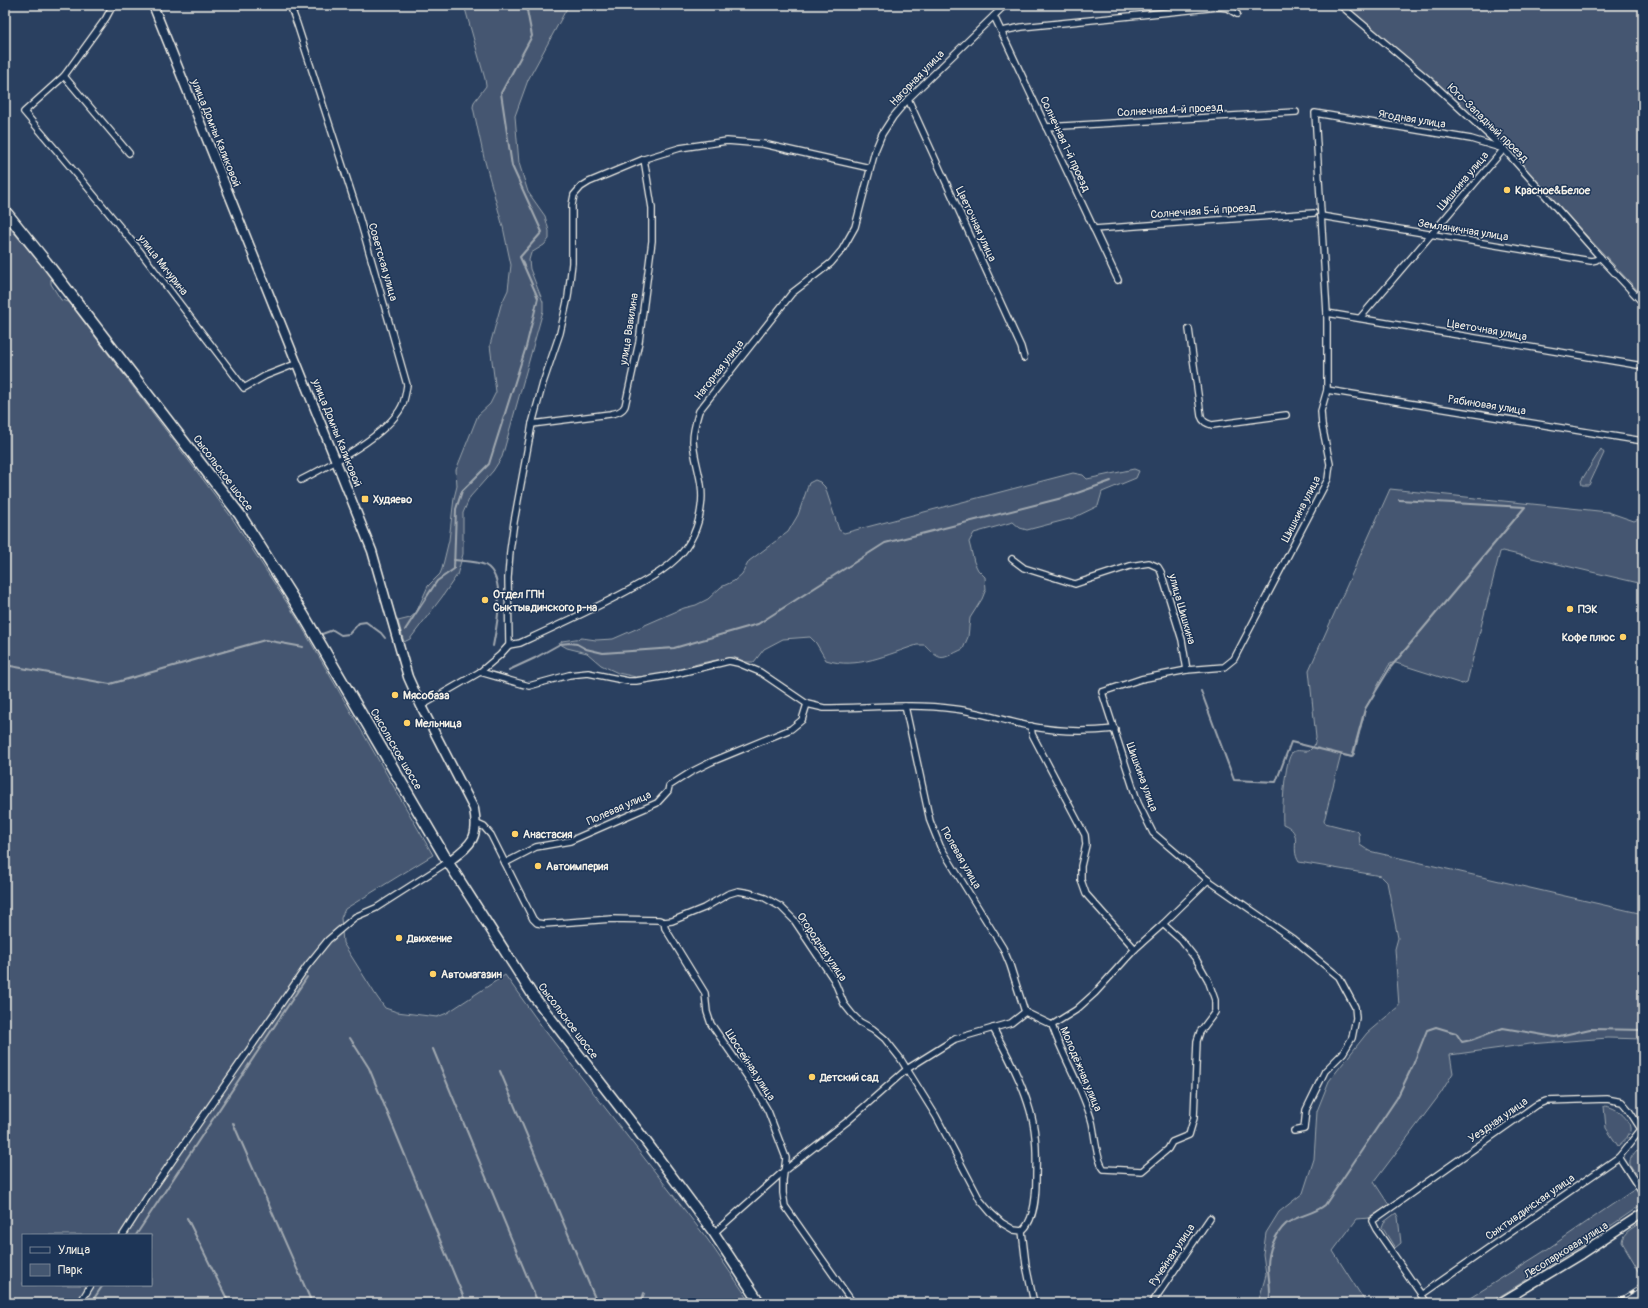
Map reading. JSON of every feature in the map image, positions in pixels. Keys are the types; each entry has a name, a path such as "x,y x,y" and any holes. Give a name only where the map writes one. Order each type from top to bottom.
{"highway":[{"name":"Сысольское шоссе","path":"5,211 46,262 240,515 304,616 448,862"}],"main road":[{"name":"улица Домны Каликовой","path":"153,5 298,363 372,551 408,677 421,706 474,809 477,824"},
{"path":"448,862 468,846 474,838 477,824"},
{"name":"Сысольское шоссе","path":"448,862 532,994 714,1232 760,1303"},
{"name":"Лесопарковая улица","path":"1500,1303 1581,1254 1643,1213"}],"street":[{"path":"113,5 106,18 64,76 130,153"},
{"name":"Советская улица","path":"290,5 358,213 407,385 402,406 393,420 337,461 301,480"},
{"name":"Нагорная улица","path":"421,706 480,672 509,645 520,643 604,604 661,572 678,557 690,541 699,521 702,505 702,486 693,442 694,427 699,411 709,396 792,293 831,263 842,250 855,227 870,168 882,134 893,117 908,99 1005,5"},
{"path":"1002,31 1022,27 1219,7 1227,8 1237,14 1226,5"},
{"name":"Юго-Западный проезд","path":"1340,5 1429,80 1504,149 1600,258 1643,303"},
{"name":"Солнечная 1-й проезд","path":"994,16 1118,280"},
{"name":"улица Мичурина","path":"64,76 24,112 139,250 244,388 265,376 298,363"},
{"name":"Цветочная улица","path":"908,99 1021,348 1024,358"},
{"name":"Солнечная 4-й проезд","path":"1046,127 1296,112"},
{"name":"Ягодная улица","path":"1315,114 1471,139 1504,149"},
{"name":"Шишкина улица","path":"1294,1131 1304,1129 1306,1110 1325,1071 1343,1053 1352,1038 1356,1018 1355,1007 1339,977 1293,939 1208,880 1153,833 1138,803 1102,692 1141,679 1186,670 1224,667 1234,659 1328,479 1330,464 1325,442 1321,411 1327,390 1327,313 1315,114"},
{"path":"509,645 508,578 510,551 532,424 543,383 560,333 568,297 572,263 572,205 574,195 581,187 589,182 644,159 680,148 727,141 763,144 870,168"},
{"name":"Шишкина улица","path":"1360,318 1504,149"},
{"name":"улица Вавилина","path":"532,424 610,414 624,410 639,342 652,241 652,208 644,159"},
{"name":"Солнечная 5-й проезд","path":"1094,229 1314,213"},
{"name":"Земляничная улица","path":"1321,216 1591,261 1600,258"},
{"name":"Цветочная улица","path":"1327,313 1643,366"},
{"path":"1189,329 1202,420 1206,423 1212,424 1286,415"},
{"name":"Рябиновая улица","path":"1327,390 1643,441"},
{"name":"улица Шишкина","path":"1012,559 1024,568 1075,584 1130,566 1149,563 1158,567 1161,572 1182,640 1186,670"},
{"path":"480,672 528,686 569,675 588,673 628,681 636,681 667,676 729,661 760,672 807,704 824,708 930,706 957,709 1060,731 1087,732 1114,729"},
{"name":"Полевая улица","path":"505,863 536,847 570,841 657,803 668,791 669,786 691,772 711,762 791,729 802,720 807,704"},
{"name":"Полевая улица","path":"905,706 930,822 940,846 1003,948 1025,1012"},
{"path":"1031,726 1032,734 1085,835 1086,846 1081,866 1081,880 1086,894 1135,949"},
{"name":"Огородная улица","path":"477,824 484,827 490,835 533,919 537,923 544,924 612,919 659,920 664,922 672,921 704,908 728,894 738,892 750,893 765,898 782,907 794,920 834,980 844,1004 860,1022 873,1029 885,1039 907,1069 936,1116 980,1200 1002,1223 1014,1230 1022,1231"},
{"path":"124,1234 148,1196 307,966 328,940 354,917 376,908 448,862"},
{"path":"714,1232 785,1170 849,1120 907,1069 955,1039 1012,1023 1025,1012 1052,1025 1076,1010 1095,993 1135,949 1208,880"},
{"name":"Шоссейная улица","path":"664,922 665,928 705,993 707,1012 711,1024 751,1082 768,1111 786,1158 783,1193 785,1206 853,1303"},
{"name":"Молодёжная улица","path":"1052,1025 1085,1100 1097,1142 1098,1158 1100,1164 1104,1168 1142,1171 1168,1149 1172,1142 1189,1135 1194,1118 1197,1041 1200,1032 1215,1012 1215,1000 1208,980 1196,959 1181,940 1163,924"},
{"path":"993,1028 1011,1060 1027,1103 1035,1136 1036,1199 1027,1227 1022,1231 1026,1265 1034,1303"},
{"name":"Уездная улица","path":"1421,1295 1372,1221 1536,1105 1546,1101 1607,1099 1622,1102 1642,1128"},
{"name":"Сыктывдинская улица","path":"1421,1295 1619,1157 1642,1128"},
{"path":"1619,1157 1643,1194"},
{"name":"Ручейная улица","path":"1152,1303 1210,1218"},
{"path":"80,1303 90,1286"},
{"path":"1421,1295 1427,1303"}],"green space":[{"path":"464,5 566,5 567,8 528,80 515,116 519,163 528,192 545,216 549,231 549,239 544,245 531,253 529,260 530,269 543,302 543,311 502,457 493,471 470,497 463,513 463,554 457,575 410,639 404,642 398,621 410,618 416,613 428,586 440,574 449,540 454,498 457,486 456,470 478,415 490,404 496,392 490,345 501,305 508,290 511,265 503,227 484,158 473,107 474,102 486,86"},
{"path":"1344,5 1643,5 1643,294 1640,293 1504,147"},
{"path":"5,222 51,277 51,284 61,300 69,302 232,518 298,620 433,855 345,909 341,918 343,943 377,997 385,1008 397,1012 437,1017 447,1013 505,975 543,1028 708,1240 751,1303 5,1303"},
{"path":"1601,449 1604,453 1589,485 1582,485 1581,481"},
{"path":"1134,469 1139,471 1136,478 1102,492 1098,506 1073,518 1027,530 1020,528 1013,522 974,533 969,542 974,562 978,570 985,577 986,589 982,599 970,618 968,637 963,649 946,657 942,658 935,655 925,645 917,645 872,660 838,663 826,660 816,643 810,637 783,639 764,649 754,662 746,662 733,657 701,663 659,675 636,677 618,673 601,665 587,653 567,648 560,644 562,641 582,638 596,640 613,639 708,599 721,587 734,581 742,574 749,561 788,532 798,515 809,483 815,480 820,482 825,487 839,530 844,533 1073,473 1083,475 1087,479"},
{"path":"1390,489 1608,512 1634,521 1643,517 1643,584 1502,551 1500,552 1467,682 1462,684 1396,663 1389,665 1366,707 1354,755 1351,757 1341,755 1324,821 1325,823 1357,831 1359,833 1360,845 1369,851 1643,914 1643,1039 1608,1038 1530,1044 1450,1055 1453,1073 1441,1093 1374,1182 1389,1205 1369,1218 1357,1219 1333,1251 1366,1303 1258,1303 1266,1275 1263,1254 1266,1233 1279,1212 1303,1193 1314,1159 1317,1111 1329,1081 1367,1033 1399,1006 1395,949 1398,938 1387,882 1381,876 1299,862 1295,851 1295,836 1290,828 1283,824 1284,786 1290,756 1295,751 1309,751 1314,746 1316,738 1309,670"},
{"path":"1604,1106 1619,1112 1627,1120 1629,1125 1630,1129 1628,1136 1618,1146 1606,1128"},
{"path":"1637,1150 1643,1153 1643,1183 1633,1170 1630,1163 1630,1159"},
{"path":"1620,1165 1622,1165 1643,1198 1641,1205 1580,1247 1489,1303 1462,1303 1543,1252 1635,1189"},
{"path":"1396,1213 1398,1217 1401,1243 1395,1248 1382,1227 1384,1222"},
{"path":"1643,1221 1642,1276 1622,1242 1624,1235"}],"waterway":[{"path":"405,630 437,581 454,569 456,509 462,491 489,464 526,347 538,298 520,257 542,232 512,166 501,93 532,36 526,5"},
{"path":"509,670 560,644 577,644 586,649 603,653 674,648 758,624 885,543 1066,497 1111,481"},
{"path":"1201,691 1234,780 1276,782 1291,742 1352,757 1365,709 1390,668 1525,507 1399,500"},
{"path":"454,560 482,564 492,571 496,580 499,602 497,627 493,646"},
{"path":"322,634 333,630 341,635 349,634 359,623 366,622 381,633 385,638"},
{"path":"5,665 110,684 265,640 303,647"},
{"path":"137,1234 307,977"},
{"path":"1269,1303 1270,1294 1268,1260 1275,1238 1282,1228 1290,1221 1315,1211 1325,1205 1397,1098 1413,1065 1427,1030 1436,1027 1456,1033 1462,1042 1503,1028 1555,1037 1590,1029 1643,1030"},
{"path":"350,1038 369,1068 466,1303"},
{"path":"433,1049 538,1303"},
{"path":"500,1071 597,1303"},
{"path":"233,1123 312,1303"},
{"path":"187,1218 229,1303"},
{"path":"91,1303 102,1286"},
{"path":"641,1303 644,1293"},
{"path":"358,1303 360,1299"}],"railway":[{"path":"1614,1303 1643,1285"}],"place":[{"name":"Красное&Белое","path":"1507,190"},
{"name":"Худяево","path":"365,499"},
{"name":"Отдел ГПН Сыктывдинского р-на","path":"485,600"},
{"name":"ПЭК","path":"1570,609"},
{"name":"Кофе плюс","path":"1623,637"},
{"name":"Мясобаза","path":"395,695"},
{"name":"Мельница","path":"407,723"},
{"name":"Анастасия","path":"515,834"},
{"name":"Автоимперия","path":"538,866"},
{"name":"Движение","path":"399,938"},
{"name":"Автомагазин","path":"433,974"},
{"name":"Детский сад","path":"812,1077"}]}
